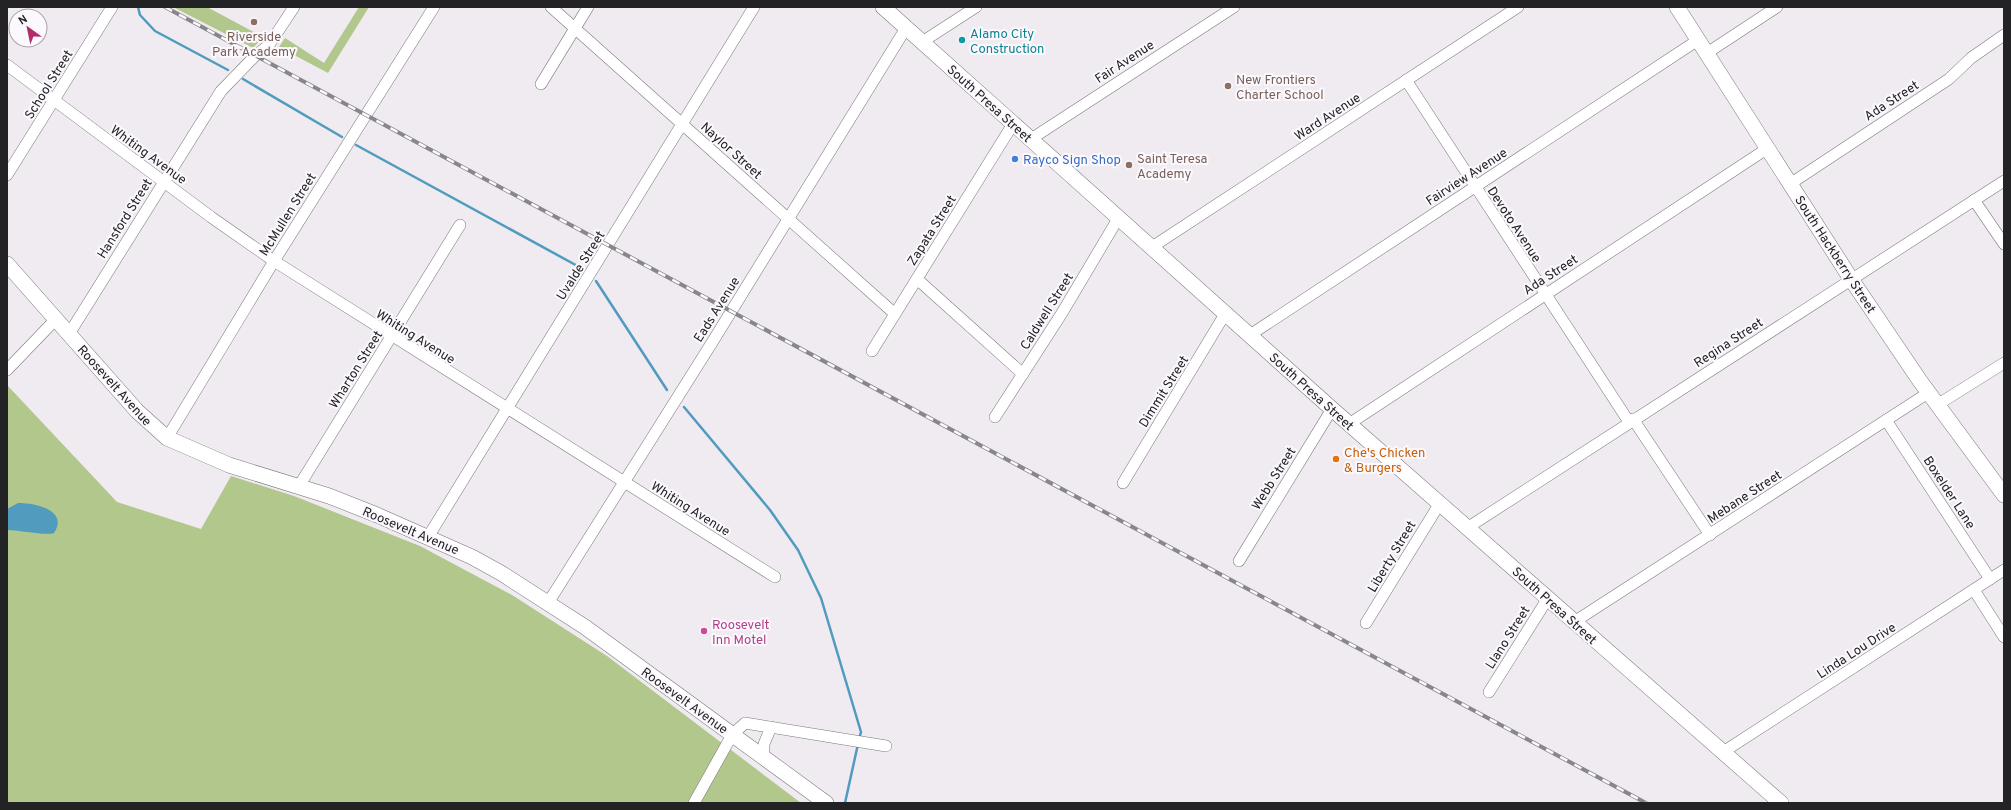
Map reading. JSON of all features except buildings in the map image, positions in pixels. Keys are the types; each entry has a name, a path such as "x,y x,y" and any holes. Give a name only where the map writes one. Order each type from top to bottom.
{"main road":[{"name":"South Presa Street","path":"883,7 1332,409 1781,803"},
{"name":"South Hackberry Street","path":"1677,7 1851,279 1928,393 2004,495"},
{"name":"Roosevelt Avenue","path":"7,264 136,411 167,438 229,465 336,498 472,557 525,587 585,627 826,803"}],"street":[{"name":"School Street","path":"7,175 112,7"},
{"name":"Hansford Street","path":"69,334 221,90 255,56 269,45 294,7"},
{"name":"McMullen Street","path":"167,438 274,261 434,7"},
{"name":"Naylor Street","path":"551,7 895,314"},
{"path":"540,84 588,7"},
{"name":"Uvalde Street","path":"428,537 754,7"},
{"path":"922,42 976,7"},
{"name":"Fair Avenue","path":"1030,139 1234,7"},
{"name":"Ward Avenue","path":"1152,248 1518,7"},
{"path":"1707,53 1777,7"},
{"name":"Eads Avenue","path":"548,603 625,482 906,28"},
{"name":"Ada Street","path":"1790,184 1949,79 1971,58 2004,36"},
{"name":"Fairview Avenue","path":"1250,335 1698,40"},
{"name":"Whiting Avenue","path":"7,65 163,182 274,261 774,577"},
{"name":"Devoto Avenue","path":"1406,80 1545,294 1710,535"},
{"name":"Zapata Street","path":"872,351 1013,124"},
{"name":"Ada Street","path":"1349,424 1768,148"},
{"name":"Regina Street","path":"1467,528 1631,420 2004,181"},
{"path":"1974,200 2004,244"},
{"name":"Caldwell Street","path":"996,418 1062,313 1119,217"},
{"name":"Wharton Street","path":"299,486 460,225"},
{"path":"917,279 1023,374"},
{"name":"Dimmit Street","path":"1123,483 1225,314"},
{"path":"7,370 56,319"},
{"path":"1937,405 2004,363"},
{"name":"Mebane Street","path":"1574,622 1928,393"},
{"name":"Webb Street","path":"1239,562 1332,409"},
{"name":"Boxelder Lane","path":"1886,420 1990,579"},
{"name":"Liberty Street","path":"1366,624 1440,503"},
{"name":"Linda Lou Drive","path":"1723,752 2004,570"},
{"path":"1974,590 2004,637"},
{"name":"Llano Street","path":"1489,692 1548,598"},
{"path":"694,803 732,735 745,723 886,746"},
{"path":"763,757 764,744 771,727"}],"green space":[{"path":"173,7 207,7 263,37 253,48"},
{"path":"359,7 369,7 328,73 279,47 285,38 324,63"},
{"path":"7,385 117,502 201,529 231,476 294,496 420,546 512,595 607,656 801,803 7,803"}],"water":[{"path":"18,503 41,506 54,513 57,519 57,525 54,533 45,534 7,530 7,509"}],"waterway":[{"path":"138,7 140,15 155,31 228,70"},
{"path":"243,79 342,137"},
{"path":"356,145 583,269"},
{"path":"596,281 667,390"},
{"path":"684,407 770,510 798,550 821,598 861,732 859,740"},
{"path":"845,803 858,744"}],"railway":[{"path":"165,7 1646,803"}],"place":[{"name":"Riverside Park Academy","path":"254,22"},
{"name":"Alamo City Construction","path":"962,40"},
{"name":"New Frontiers Charter School","path":"1228,86"},
{"name":"Rayco Sign Shop","path":"1015,159"},
{"name":"Saint Teresa Academy","path":"1129,165"},
{"name":"Che's Chicken & Burgers","path":"1336,459"},
{"name":"Roosevelt Inn Motel","path":"704,631"}]}
